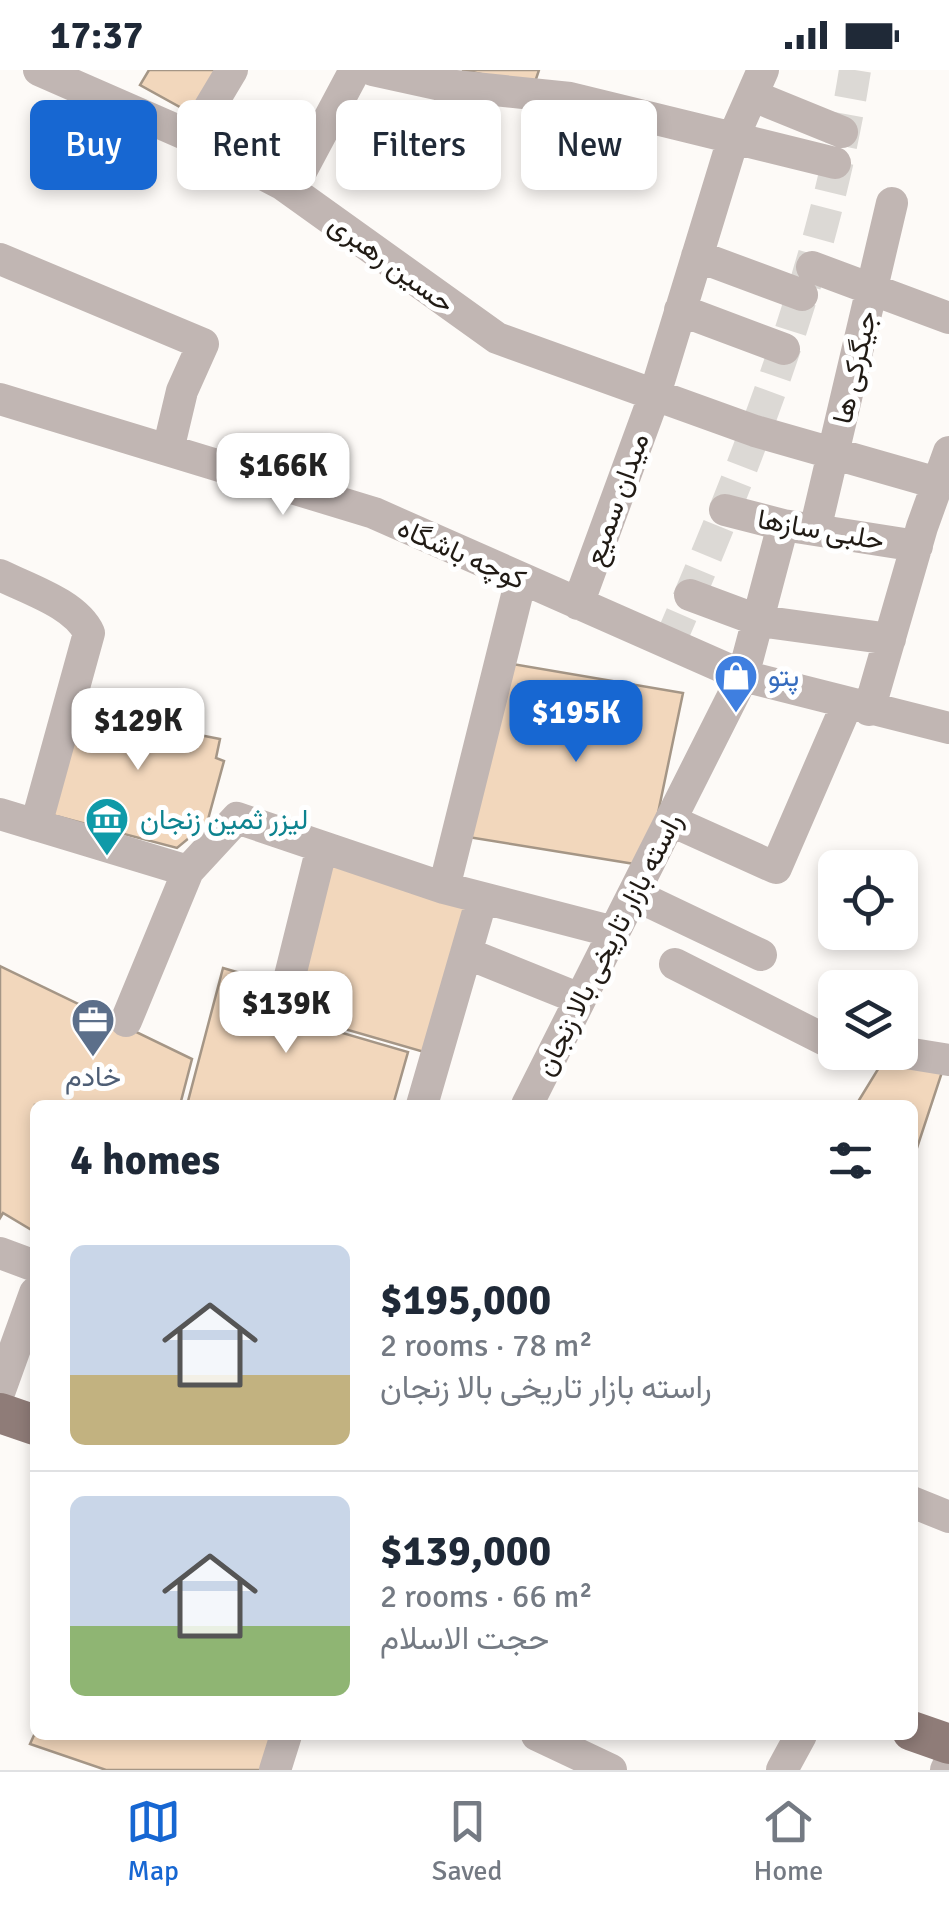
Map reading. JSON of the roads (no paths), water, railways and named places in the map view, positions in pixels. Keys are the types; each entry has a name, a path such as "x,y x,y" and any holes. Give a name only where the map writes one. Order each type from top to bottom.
{"main road":[{"path":"0,1413 30,1423"},
{"path":"918,1733 949,1744"}],"street":[{"name":"حسین رهبری","path":"39,70 177,130"},
{"path":"214,100 232,70"},
{"path":"316,142 354,70"},
{"path":"372,70 437,84 570,98 734,136 838,147 759,84"},
{"name":"میدان سمیع","path":"578,604 654,394 734,136 759,84"},
{"name":"حسین رهبری","path":"291,190 497,338 755,432 945,468"},
{"name":"جیگرکی ها","path":"760,620 799,527 892,204"},
{"path":"697,256 949,318"},
{"path":"0,259 203,344 182,391 168,450"},
{"path":"680,310 784,349"},
{"name":"کوچه باشگاه","path":"0,400 374,513 743,676 949,728"},
{"path":"676,823 776,868 890,639 945,468"},
{"name":"حلبی سازها","path":"726,510 799,527 917,546"},
{"path":"0,575 65,608 83,621 89,633 36,825"},
{"path":"444,888 521,579"},
{"path":"690,596 760,620 890,639"},
{"name":"راسته بازار تاریخی بالا زنجان","path":"530,1100 743,676 760,620"},
{"path":"0,814 188,871"},
{"path":"126,1021 188,871 238,818 444,888 614,932"},
{"path":"282,1008 322,847"},
{"path":"637,896 761,954"},
{"path":"423,1100 482,898"},
{"path":"466,953 580,999"},
{"path":"675,964 818,1037"},
{"path":"918,1055 949,1060"},
{"path":"0,1253 30,1264"},
{"path":"0,1390 30,1308"},
{"path":"918,1504 949,1517"},
{"path":"275,1770 284,1740"},
{"path":"548,1740 612,1770"},
{"path":"782,1770 798,1740"}],"tunnel":[{"path":"669,644 780,363 824,218 855,70"}],"place":[{"name":"پتو","path":"736,714"},
{"name":"لیزر ثمین زنجان","path":"107,857"},
{"name":"خادم","path":"93,1058"}]}
